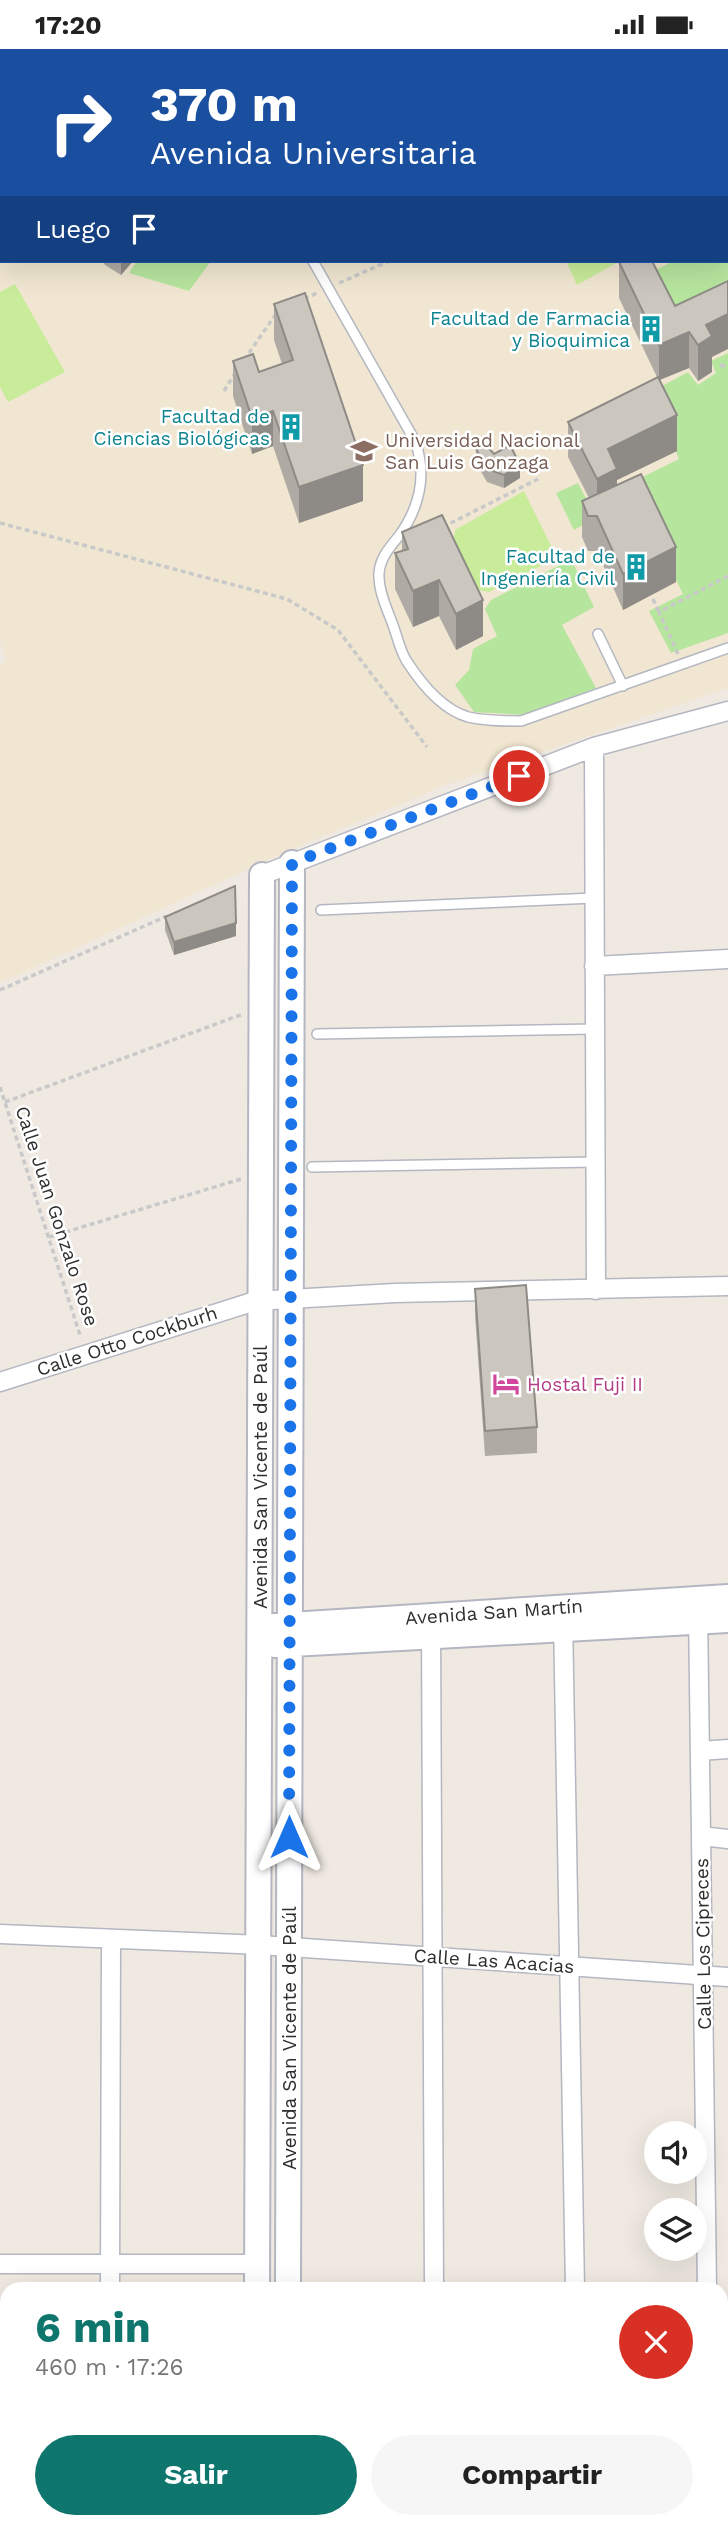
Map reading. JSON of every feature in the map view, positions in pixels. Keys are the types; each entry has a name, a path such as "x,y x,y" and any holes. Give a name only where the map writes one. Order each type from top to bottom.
{"street":[{"path":"262,875 594,747 728,711"},
{"path":"594,747 596,1290"},
{"name":"Avenida San Vicente de Paúl","path":"288,2282 292,863"},
{"name":"Avenida San Vicente de Paúl","path":"257,2282 262,875"},
{"path":"594,966 728,959"},
{"name":"Calle Otto Cockburh","path":"0,1382 254,1301 395,1293 728,1286"},
{"name":"Avenida San Martín","path":"259,1636 698,1610 728,1597"},
{"name":"Avenida San Martín","path":"698,1610 728,1619"},
{"name":"Calle Los Cipreces","path":"698,1610 707,2282"},
{"path":"563,1618 575,2282"},
{"path":"431,1626 434,2282"},
{"path":"700,1751 728,1749"},
{"path":"701,1836 728,1839"},
{"name":"Calle Las Acacias","path":"0,1934 260,1945 728,1976"},
{"path":"110,2282 111,1939"},
{"path":"0,2264 257,2264"}],"lane":[{"path":"314,263 415,441 421,458 422,478 416,503 408,524 383,557 379,574 381,592 405,658 430,691 450,709 467,716 494,721 521,721 728,648"},
{"path":"598,634 623,686"},
{"path":"321,909 594,898"},
{"path":"317,1034 595,1028"},
{"path":"312,1167 595,1162"}],"path":[{"path":"298,302 384,263"},
{"path":"224,391 278,311"},
{"path":"720,365 728,367"},
{"path":"442,533 445,525 538,479"},
{"path":"0,523 286,599 338,630 427,747"},
{"path":"659,612 728,576"},
{"path":"653,599 683,665"},
{"path":"0,990 174,913"},
{"path":"5,1102 261,1007"},
{"name":"Calle Juan Gonzalo Rose","path":"0,1087 87,1355"},
{"path":"49,1237 261,1173"}],"shaded area":[{"name":"Universidad Nacional San Luis Gonzaga","path":"0,263 728,263 728,688 446,785 290,850 0,983 0,664 6,661 0,641"}],"green space":[{"path":"136,263 210,263 189,291 129,273"},
{"path":"567,263 616,263 577,285"},
{"path":"670,263 728,263 728,312 676,336 646,274"},
{"path":"15,284 65,372 8,402 0,387 0,292"},
{"path":"728,353 728,633 671,653 649,611 683,594 637,499 610,493 679,459 651,392 688,372 698,385 716,373 711,361"},
{"path":"578,483 596,518 574,530 556,493"},
{"path":"524,491 557,558 489,592 479,590 453,543 455,530"},
{"path":"566,562 574,565 594,607 562,625 596,688 527,715 474,712 455,685 469,670 473,649 497,636 485,609 491,600"}],"building":[{"path":"619,263 653,263 675,306 728,281 728,314 706,325 712,336 698,345 689,332 659,345"},
{"name":"Facultad de Ciencias Biológicas","path":"305,293 363,465 299,487 273,411 252,418 233,361 253,354 259,372 293,360 274,304"},
{"path":"658,377 677,415 608,449 617,469 597,479 568,422"},
{"path":"485,444 494,454 510,445 520,465 504,475 487,469 476,449"},
{"path":"641,474 676,547 623,574 597,516 588,516 582,501"},
{"path":"442,515 483,600 456,614 439,580 413,591 395,553 408,549 402,532"},
{"path":"235,886 236,923 174,942 165,917"},
{"name":"Hostal Fuji II","path":"526,1285 537,1427 485,1431 475,1289"}],"place":[{"name":"Facultad de Farmacia y Bioquimica","path":"651,329"},
{"name":"Facultad de Ciencias Biológicas","path":"291,427"},
{"name":"Universidad Nacional San Luis Gonzaga","path":"364,451"},
{"name":"Facultad de Ingeniería Civil","path":"636,567"},
{"name":"Hostal Fuji II","path":"506,1384"}],"route":[{"path":"289,1837 292,863 519,776"}]}
